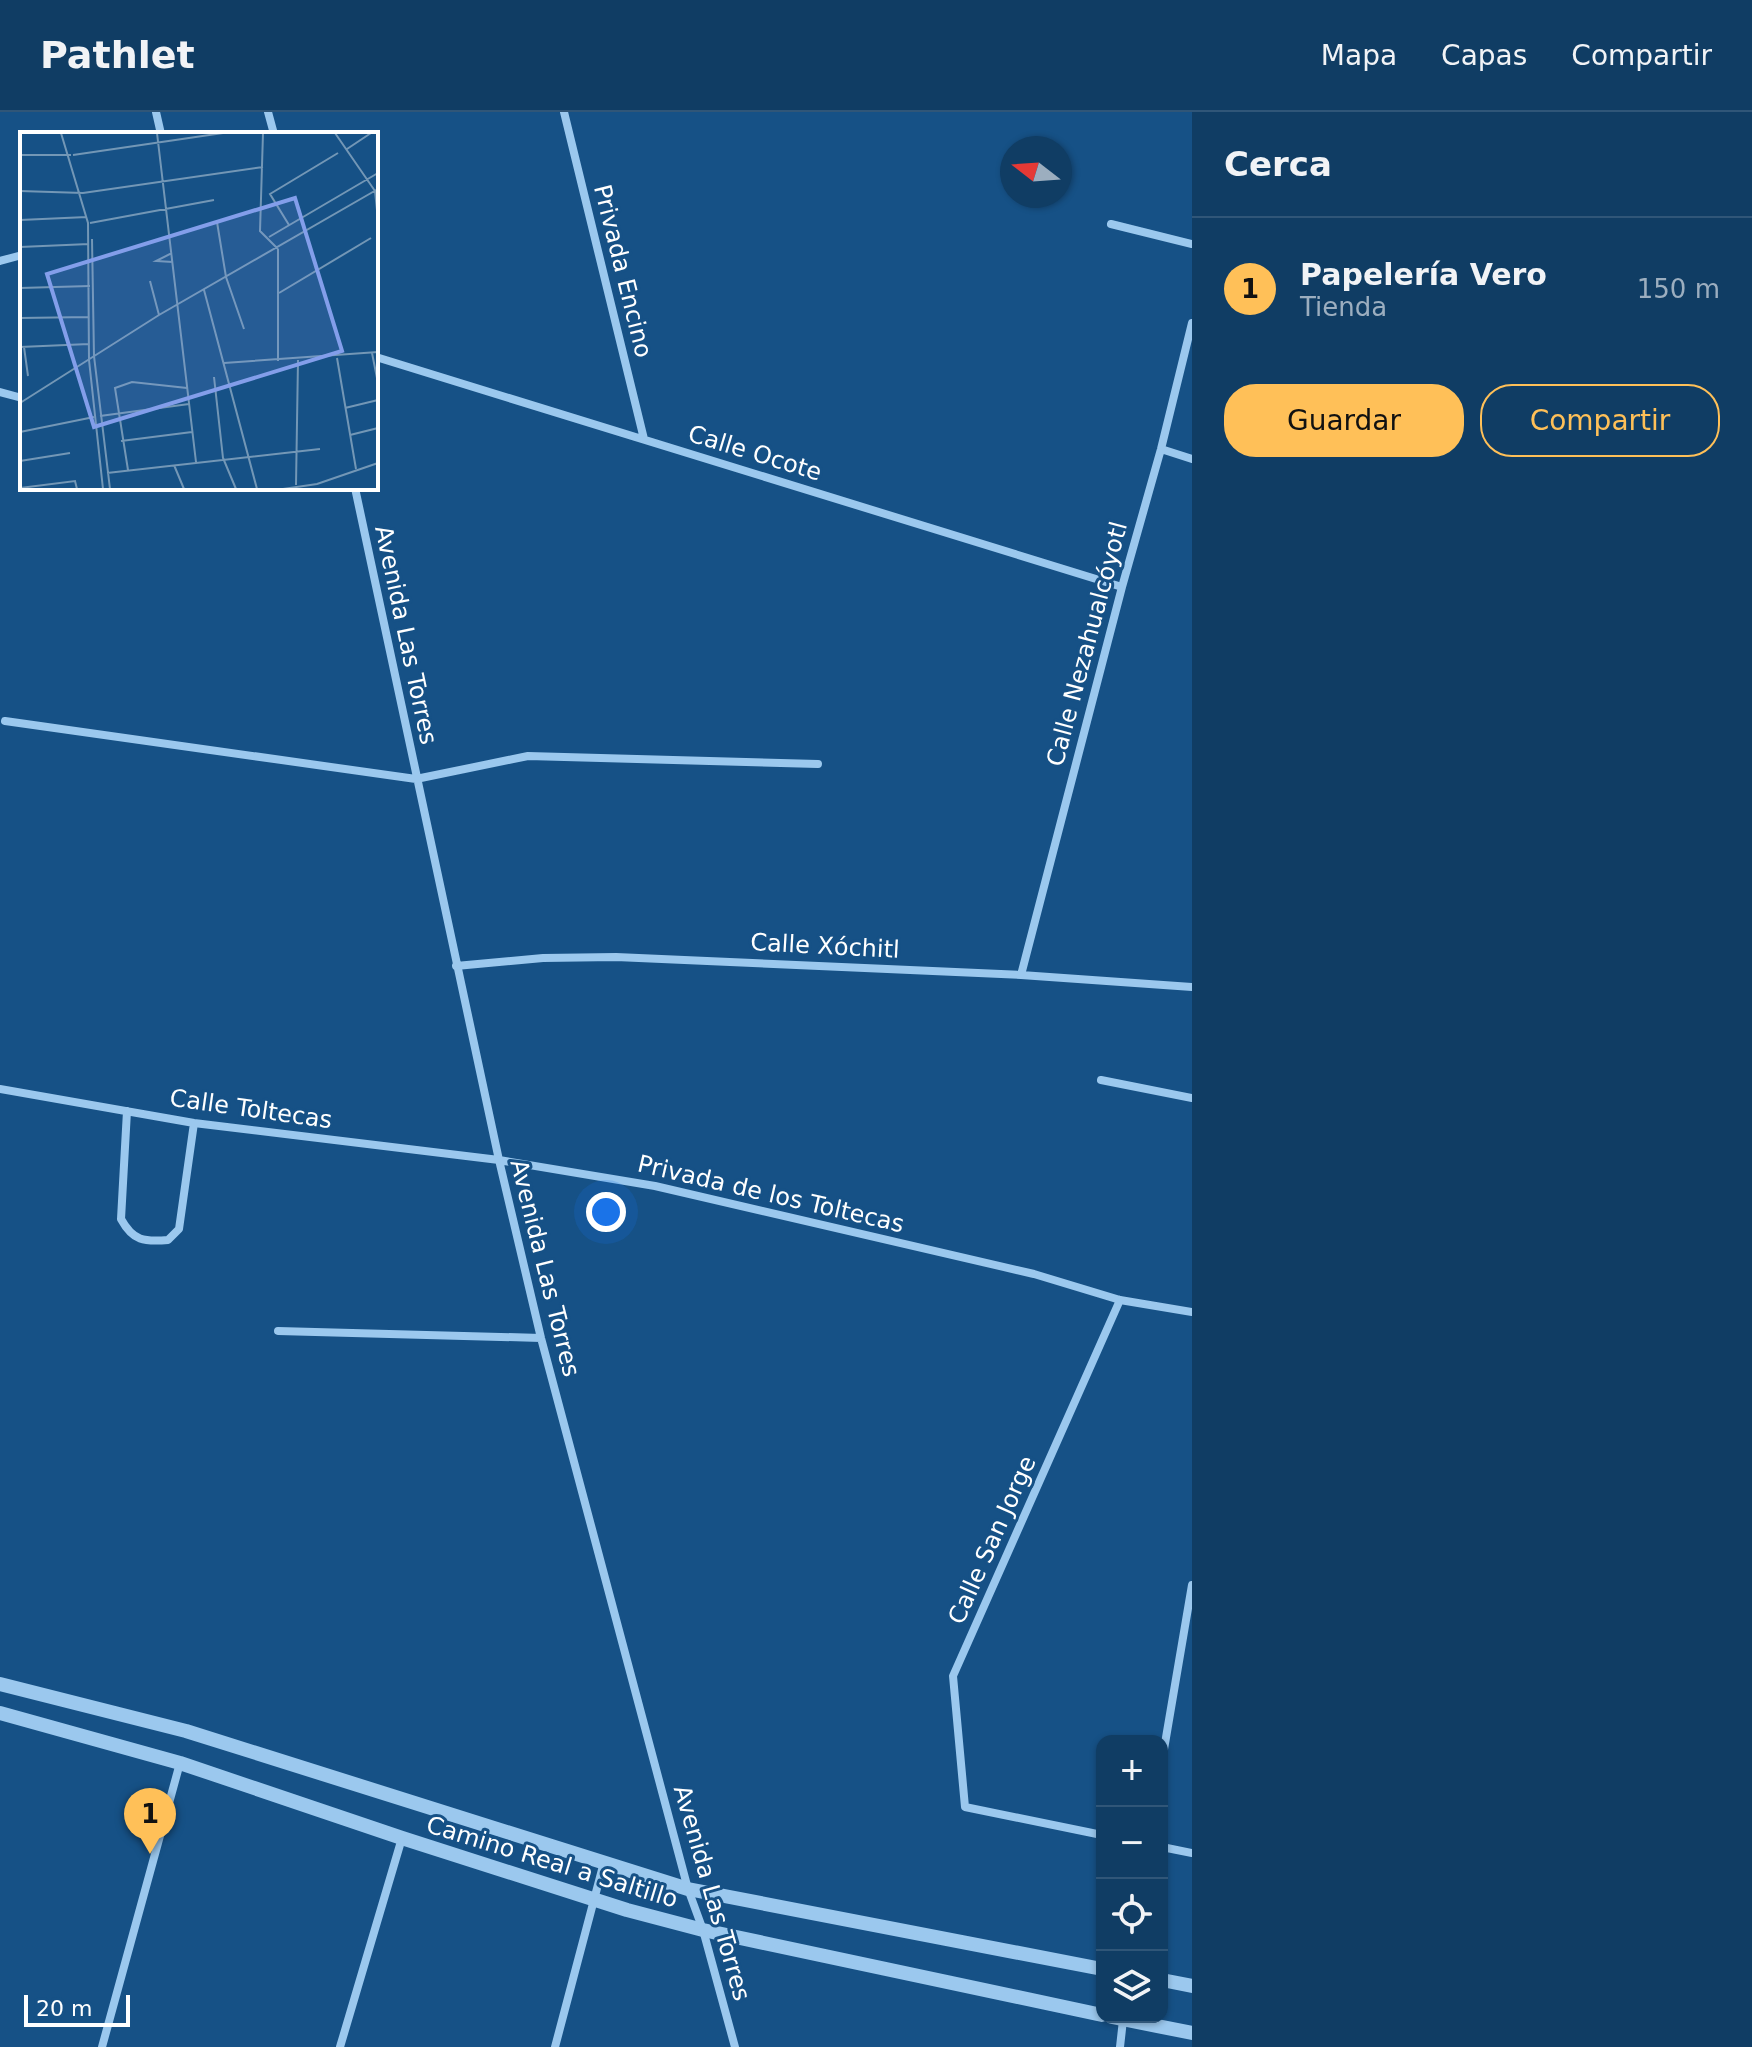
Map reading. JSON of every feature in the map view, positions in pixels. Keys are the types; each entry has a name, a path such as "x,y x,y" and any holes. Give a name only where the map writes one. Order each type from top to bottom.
{"street":[{"path":"156,112 161,132"},
{"path":"268,112 273,132"},
{"name":"Privada Encino","path":"564,112 644,439"},
{"path":"1111,224 1192,244"},
{"path":"0,261 20,256"},
{"name":"Calle Nezahualcóyotl","path":"1021,975 1192,323"},
{"name":"Calle Ocote","path":"378,358 1122,587"},
{"path":"0,392 20,397"},
{"path":"1161,449 1192,459"},
{"name":"Avenida Las Torres","path":"355,490 456,966 541,1338 688,1889 703,1930 735,2047"},
{"path":"5,721 416,779 528,756 818,764"},
{"name":"Calle Xóchitl","path":"456,966 543,958 616,957 1021,975 1192,987"},
{"path":"1101,1080 1192,1098"},
{"name":"Calle Toltecas","path":"0,1089 194,1123 499,1160"},
{"path":"127,1111 121,1219 128,1232 148,1241 168,1240 179,1229 194,1123"},
{"name":"Privada de los Toltecas","path":"499,1160 655,1186 1034,1274 1120,1300 1192,1312"},
{"name":"Calle San Jorge","path":"1096,1834 965,1807 953,1676 1120,1300"},
{"path":"278,1331 541,1338"},
{"path":"1166,1735 1192,1585"},
{"name":"Camino Real a Saltillo","path":"0,1684 186,1731 688,1889 1096,1968"},
{"name":"Camino Real a Saltillo","path":"0,1713 180,1763 402,1838 703,1930 1096,2014"},
{"path":"102,2047 180,1763"},
{"path":"340,2047 402,1838"},
{"path":"1168,1848 1192,1853"},
{"path":"555,2047 604,1862"},
{"path":"1168,1981 1192,1986"},
{"path":"1118,2023 1120,2047"},
{"path":"1143,2023 1192,2033"}],"place":[{"name":"Papelería Vero","path":"150,1854"}]}
